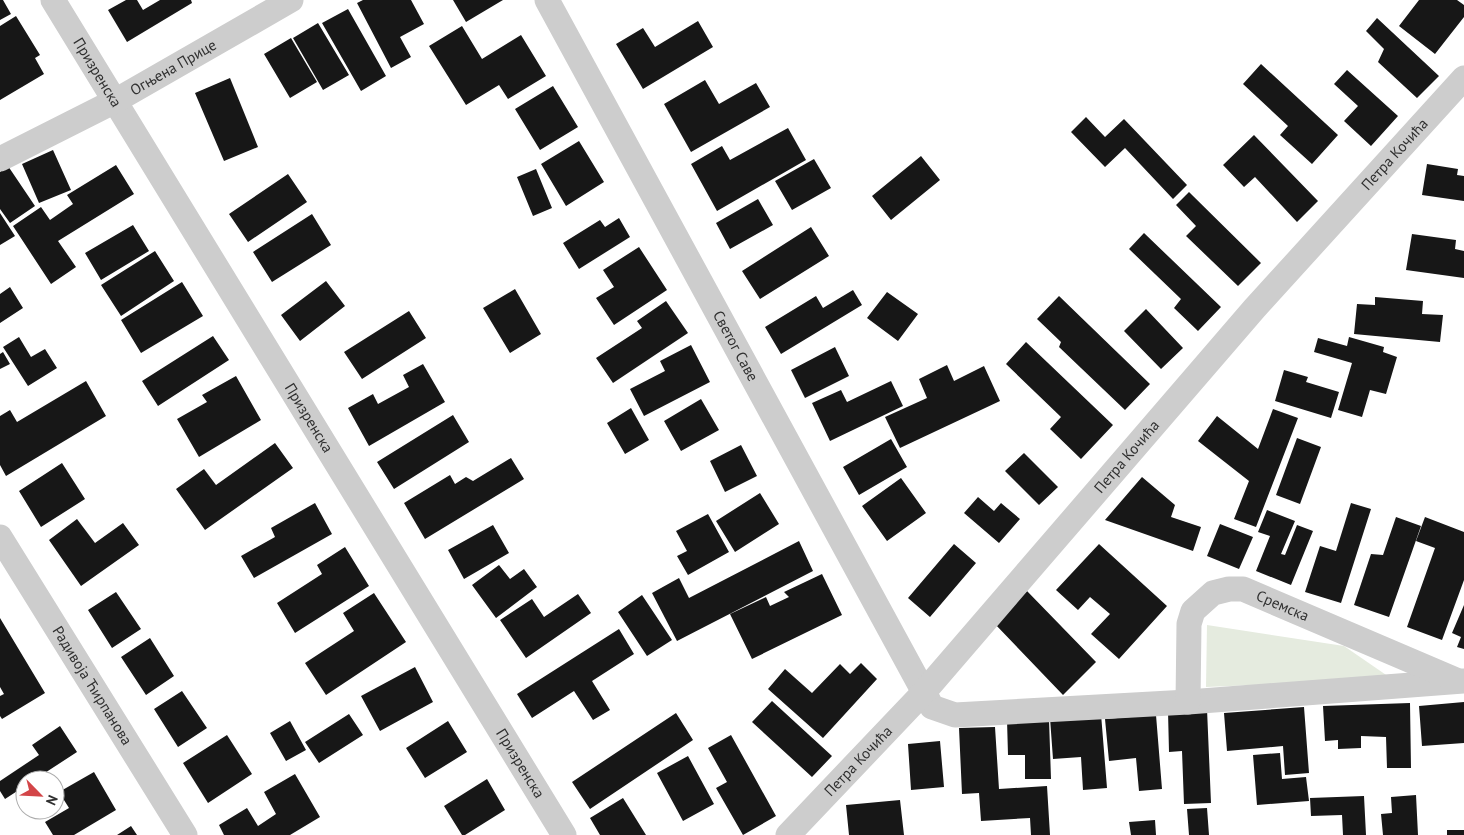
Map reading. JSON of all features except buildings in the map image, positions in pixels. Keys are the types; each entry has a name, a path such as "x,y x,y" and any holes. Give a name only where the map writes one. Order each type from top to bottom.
{"street":[{"name":"Призренска","path":"53,0 564,835"},
{"name":"Огњена Прице","path":"0,159 115,101 291,0"},
{"name":"Светог Саве","path":"547,0 924,692"},
{"name":"Петра Кочића","path":"788,835 924,692 1254,308 1464,78"},
{"name":"Радивоја Ћирпанова","path":"0,537 185,835"},
{"name":"Сремска","path":"1188,702 1189,624 1193,611 1213,593 1229,589 1243,589 1462,681"},
{"name":"Сремска","path":"924,692 932,707 955,715 1188,702 1462,681"}],"shaded area":[{"path":"1207,625 1344,646 1392,679 1206,687"}]}
